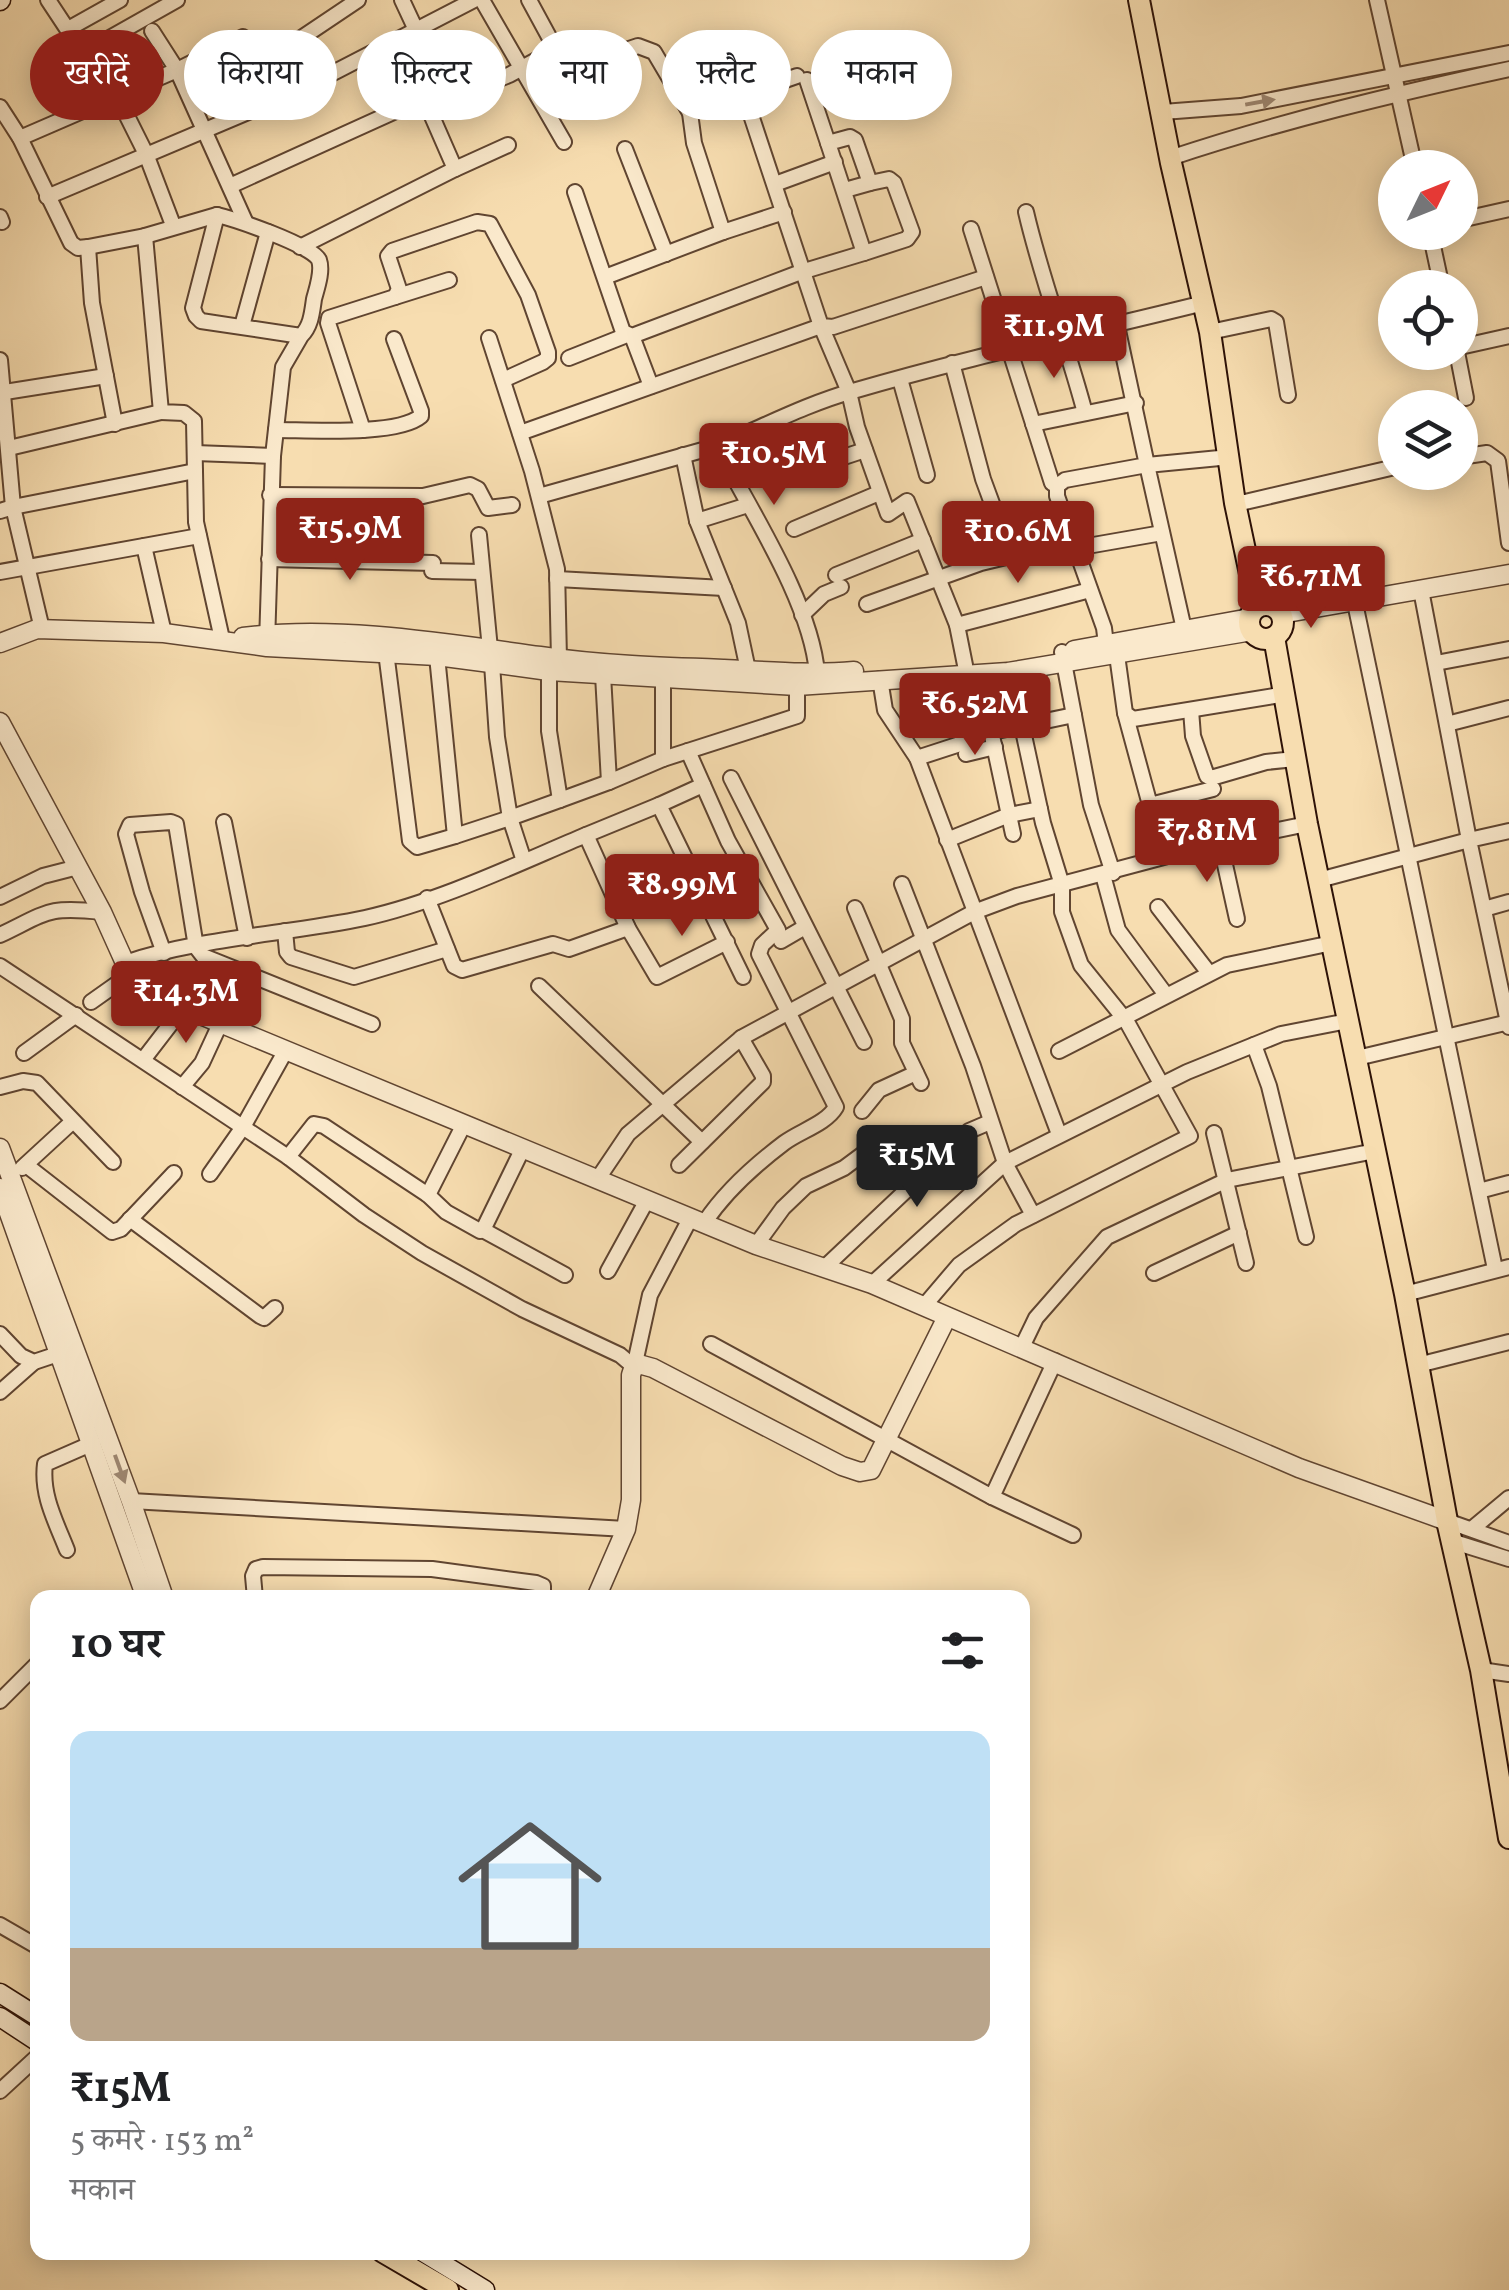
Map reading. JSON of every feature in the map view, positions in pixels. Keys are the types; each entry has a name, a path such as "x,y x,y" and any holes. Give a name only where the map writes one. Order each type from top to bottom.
{"main road":[{"path":"1138,0 1210,332 1235,503 1266,622 1274,696 1294,759"},
{"path":"1230,457 1245,502 1449,1531 1504,1783 1509,1838"},
{"path":"397,2260 448,2290"}],"street":[{"path":"48,0 78,49 88,52 176,0"},
{"path":"68,29 120,0"},
{"path":"313,30 358,0"},
{"path":"402,0 416,30 474,0"},
{"path":"482,0 564,142"},
{"path":"529,0 545,30"},
{"path":"1377,0 1412,150"},
{"path":"642,48 654,52 662,66"},
{"path":"164,49 178,70 245,221"},
{"path":"1170,158 1509,53"},
{"path":"47,197 300,90 357,61"},
{"path":"506,73 526,65"},
{"path":"164,76 184,67"},
{"path":"1163,112 1241,106 1509,70"},
{"path":"791,81 802,78 845,190 864,253"},
{"path":"0,107 78,248 145,236 217,214 245,221 315,254 320,266 308,329 283,366 270,495 267,640"},
{"path":"20,138 62,120"},
{"path":"129,120 173,225"},
{"path":"230,186 376,120"},
{"path":"434,120 455,169"},
{"path":"691,120 694,143 723,232"},
{"path":"753,120 821,326 849,392 879,494 888,514 907,502 957,625 966,665"},
{"path":"828,143 853,138 870,182"},
{"path":"300,247 508,145"},
{"path":"624,149 666,254"},
{"path":"774,184 834,162"},
{"path":"570,358 802,272 907,239 912,232 889,179 845,190"},
{"path":"576,192 605,277 651,386"},
{"path":"1478,216 1509,209"},
{"path":"605,277 784,212"},
{"path":"1026,212 1041,276 1065,338 1085,413"},
{"path":"217,214 194,308 196,316 301,336"},
{"path":"395,298 400,289 389,253 477,222 490,224 528,295 548,358 502,380"},
{"path":"972,229 1052,484 1057,486"},
{"path":"242,326 268,232"},
{"path":"145,236 161,412"},
{"path":"88,247 92,303 115,424"},
{"path":"520,433 821,326 833,327 986,277"},
{"path":"363,430 329,318 449,280"},
{"path":"539,496 717,446 849,392 1008,348 1065,338 1204,303"},
{"path":"1210,332 1271,318 1276,322 1288,395"},
{"path":"1117,326 1186,637"},
{"path":"1478,345 1509,336"},
{"path":"489,338 539,496 557,579 548,732 560,800"},
{"path":"276,430 363,430 413,423 421,416 394,339"},
{"path":"0,360 9,448 6,509 27,566 42,629"},
{"path":"952,364 983,479 1011,555"},
{"path":"5,392 106,376"},
{"path":"900,379 927,475"},
{"path":"1033,424 1136,403"},
{"path":"9,448 161,412 190,415 194,421 200,536 222,639"},
{"path":"767,425 786,476 864,450"},
{"path":"717,446 802,615 814,647 816,673"},
{"path":"195,453 273,456"},
{"path":"1478,455 1487,453 1498,462 1509,543"},
{"path":"683,455 697,521 738,623 748,670"},
{"path":"1057,486 1065,480 1147,466 1230,457"},
{"path":"6,509 195,471"},
{"path":"1245,502 1378,472"},
{"path":"270,495 422,496 470,484 478,488 488,508 512,505"},
{"path":"1057,486 1057,496 1112,649 1150,804 1213,789"},
{"path":"794,528 879,494"},
{"path":"697,521 748,505"},
{"path":"867,604 1011,555 1162,533"},
{"path":"0,572 200,536"},
{"path":"479,536 498,738 510,818 524,861"},
{"path":"802,615 838,581 923,540"},
{"path":"144,546 164,632"},
{"path":"269,558 482,572"},
{"path":"0,642 42,629 164,632 222,639 402,638 603,675 797,686 984,675 1266,622 1330,602 1355,603 1509,574"},
{"path":"557,579 724,588"},
{"path":"957,625 1090,590"},
{"path":"1357,1058 1509,1024 1421,590"},
{"path":"1355,603 1479,1191 1502,1268 1405,1294"},
{"path":"267,640 436,656 491,656"},
{"path":"1436,663 1509,649"},
{"path":"386,652 410,841 417,847 510,818 663,759 797,716 797,686"},
{"path":"436,656 455,836"},
{"path":"554,665 816,673 1063,658"},
{"path":"1063,658 1118,930 1166,994"},
{"path":"603,675 610,782"},
{"path":"984,675 1013,834"},
{"path":"663,679 663,759"},
{"path":"880,679 885,710 917,758 1059,1134"},
{"path":"1125,713 1133,719 1274,696"},
{"path":"1447,724 1509,708"},
{"path":"1191,710 1193,736 1206,776 1294,759"},
{"path":"917,758 993,740 1022,726 1074,715"},
{"path":"0,722 128,968 152,992 220,1024 597,1180 756,1244 872,1284 1509,1559"},
{"path":"924,1306 960,1265 1033,1215 1187,1140 1189,1132 1122,1016 1081,965 1062,912 1062,885 1040,810 1022,726"},
{"path":"599,1590 626,1529 631,1500 634,1364 650,1294 698,1219 787,1141 832,1114 836,1107 759,954 762,945 778,930 728,841 688,751"},
{"path":"91,1002 128,968 164,953 368,917 728,782 864,1042"},
{"path":"659,805 743,976"},
{"path":"947,840 1009,815 1040,810"},
{"path":"224,822 247,938"},
{"path":"164,953 126,834 135,823 176,824 196,947 212,961 372,1024"},
{"path":"597,1180 628,1134 741,1038 974,912 1017,896 1220,842 1307,824"},
{"path":"1320,880 1509,831"},
{"path":"586,835 628,928 657,976 727,942"},
{"path":"1220,842 1237,919"},
{"path":"0,897 43,876 78,867"},
{"path":"902,884 990,1122 1033,1215"},
{"path":"426,898 454,966 462,970 552,944 569,949 628,928"},
{"path":"1484,909 1509,902"},
{"path":"1158,907 1210,973"},
{"path":"0,935 42,912 62,908 102,912"},
{"path":"854,908 902,1019 902,1043 919,1078 879,1090 862,1111"},
{"path":"781,940 805,928"},
{"path":"285,931 291,957 354,976 447,949"},
{"path":"1059,1051 1226,964 1332,943"},
{"path":"0,966 288,1157 422,1253 522,1309 634,1364 654,1368 842,1466 860,1472 871,1470 947,1317"},
{"path":"538,986 702,1142"},
{"path":"143,1060 183,1008"},
{"path":"24,1053 76,1015"},
{"path":"872,1284 1006,1162 1187,1072 1281,1034 1348,1021"},
{"path":"182,1088 202,1063 220,1024"},
{"path":"679,1164 763,1082 741,1038"},
{"path":"1254,1045 1269,1086 1306,1237"},
{"path":"210,1174 243,1128 286,1050"},
{"path":"0,1087 24,1081 36,1083 113,1162"},
{"path":"6,1184 72,1122"},
{"path":"824,1268 969,1132 990,1122"},
{"path":"288,1157 308,1129 314,1124 324,1126 428,1195 446,1212 565,1275"},
{"path":"428,1195 464,1124"},
{"path":"1214,1133 1246,1263"},
{"path":"756,1244 782,1208 806,1186 844,1168 876,1145"},
{"path":"0,1148 6,1184 143,1590"},
{"path":"484,1230 522,1148"},
{"path":"1022,1347 1036,1318 1107,1237 1226,1180 1376,1151"},
{"path":"26,1165 108,1231 121,1229 174,1172"},
{"path":"1479,1191 1509,1182"},
{"path":"6,1184 132,1501 161,1590"},
{"path":"608,1271 647,1200"},
{"path":"130,1219 260,1316 264,1318 275,1308"},
{"path":"1154,1273 1239,1233"},
{"path":"0,1334 20,1356 34,1362"},
{"path":"1418,1365 1509,1342"},
{"path":"710,1344 992,1497 1073,1535"},
{"path":"0,1392 34,1362 61,1353"},
{"path":"992,1497 1055,1361"},
{"path":"67,1550 48,1504 45,1464 93,1443"},
{"path":"1472,1528 1509,1498"},
{"path":"132,1501 626,1529"},
{"path":"1449,1531 1472,1528 1509,1543"},
{"path":"255,1590 253,1576 256,1569 263,1567 432,1569 536,1583 543,1590"},
{"path":"1480,1670 1509,1674"},
{"path":"0,1701 30,1671"},
{"path":"0,1925 30,1942"},
{"path":"0,1993 30,2012"},
{"path":"0,2017 30,2037"},
{"path":"0,2091 30,2063"},
{"path":"435,2260 485,2290"}]}
